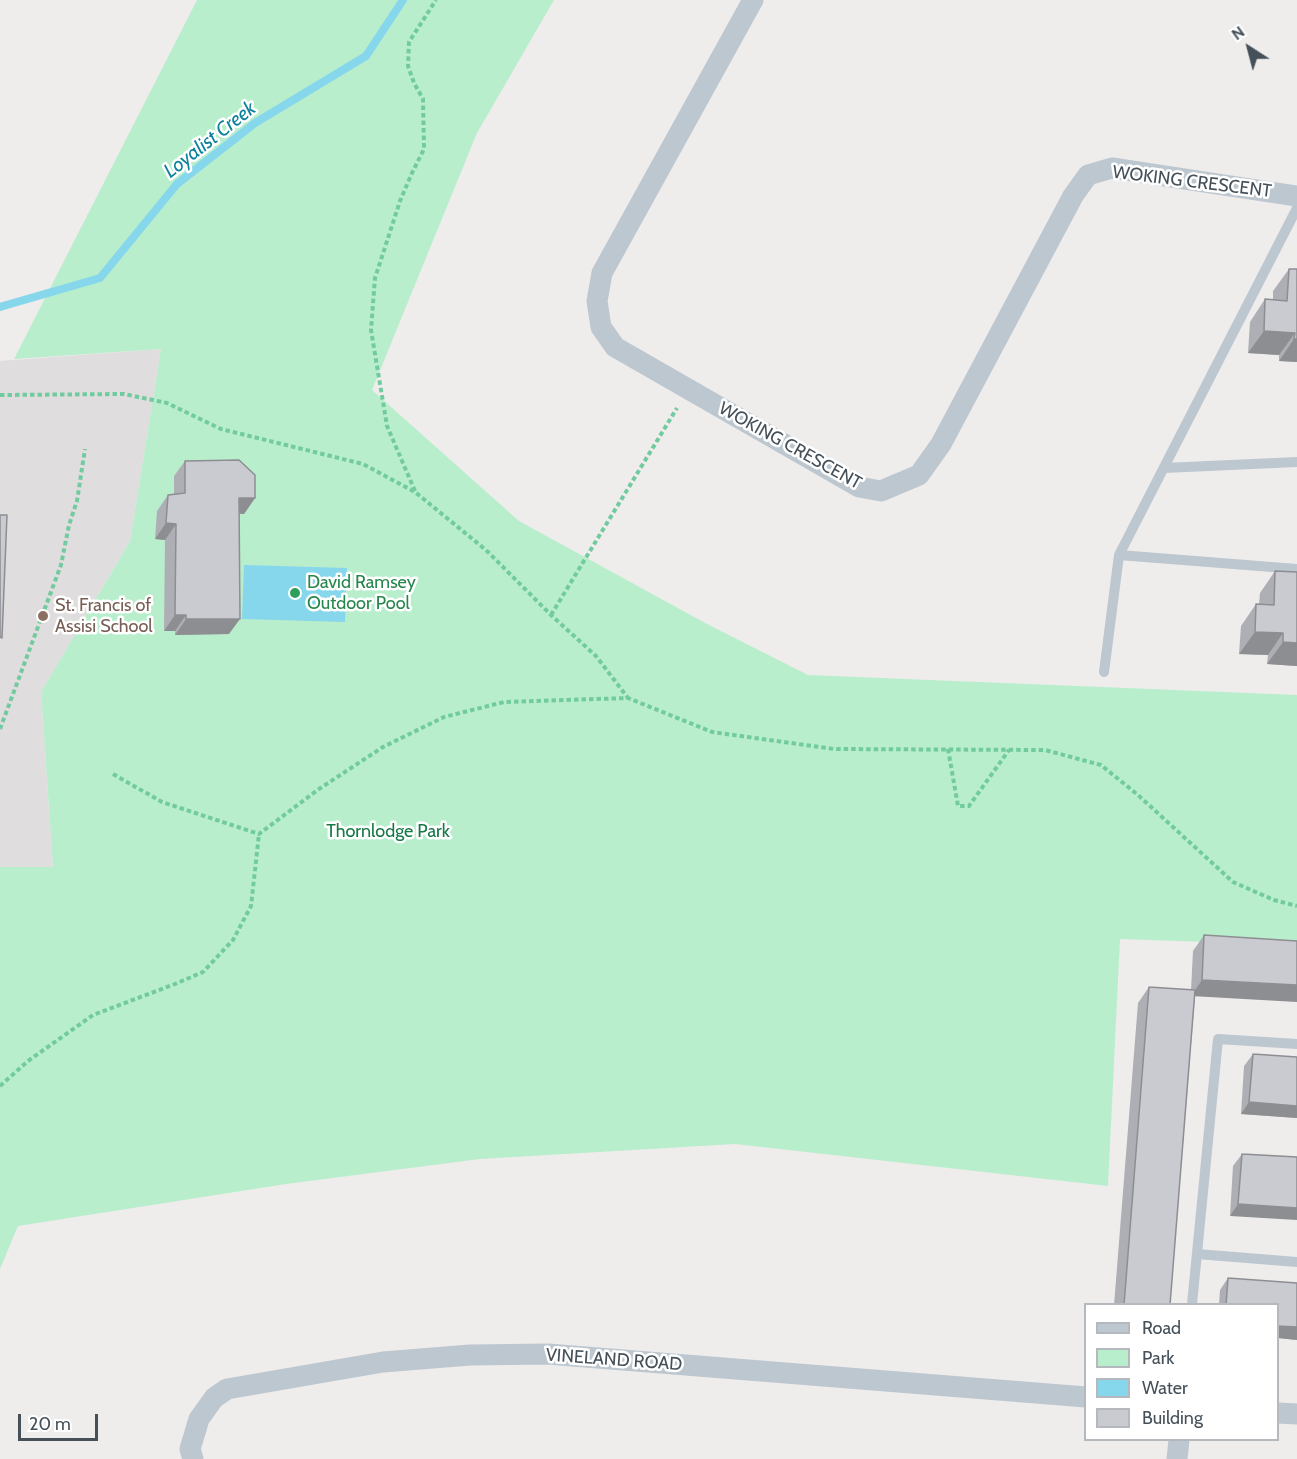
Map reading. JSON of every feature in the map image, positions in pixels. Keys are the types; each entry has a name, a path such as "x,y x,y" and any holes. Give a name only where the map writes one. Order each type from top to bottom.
{"street":[{"name":"WOKING CRESCENT","path":"753,0 602,273 597,301 601,327 615,347 859,487 881,491 919,475 941,444 1073,196 1088,175 1113,168 1297,196"},
{"name":"VINELAND ROAD","path":"193,1459 190,1449 199,1419 214,1398 227,1389 383,1362 470,1355 548,1354 1084,1397"},
{"path":"1279,1413 1297,1414"},
{"path":"1177,1459 1179,1441"}],"lane":[{"path":"1104,672 1119,555 1297,208"},
{"path":"1164,468 1297,462"},
{"path":"1119,555 1297,568"},
{"path":"1192,1303 1218,1039 1297,1044"},
{"path":"1197,1254 1297,1262"}],"path":[{"path":"415,492 387,426 371,330 375,278 400,201 424,149 423,99 408,66 409,42 436,0"},
{"path":"551,615 688,389"},
{"path":"0,395 124,394 167,403 221,429 363,464 415,492 486,550 596,656 628,698"},
{"path":"0,729 61,565 69,525 77,501 85,449"},
{"path":"0,1086 28,1061 93,1015 203,972 233,940 251,906 259,834 319,789 383,747 444,717 504,702 628,698 712,732 834,749 1045,750 1101,765 1138,795 1233,882 1274,900 1297,906"},
{"path":"948,749 958,806 969,806 1010,750"},
{"path":"113,774 162,802 259,834"}],"shaded area":[{"name":"St. Francis of Assisi School","path":"161,349 130,541 41,692 53,867 0,867 0,361"}],"green space":[{"name":"Thornlodge Park","path":"197,0 554,0 477,133 372,390 519,521 707,624 808,675 1297,695 1297,945 1120,939 1108,1186 735,1144 480,1159 286,1184 18,1226 0,1269 0,867 53,867 41,692 130,541 161,349 14,359"}],"water":[{"name":"David Ramsey Outdoor Pool","path":"244,565 347,568 345,622 242,619"}],"building":[{"path":"1289,269 1297,269 1297,339 1294,339 1295,333 1264,331 1265,299 1287,301"},
{"path":"239,460 255,475 255,498 239,498 240,619 186,619 186,615 175,615 176,524 166,523 168,495 185,493 185,461"},
{"path":"0,515 7,515 2,638 0,637"},
{"path":"1275,571 1297,572 1297,643 1283,642 1283,633 1255,632 1256,604 1274,605"},
{"path":"1204,935 1297,941 1297,985 1202,980"},
{"path":"1149,987 1195,990 1170,1303 1124,1303"},
{"path":"1253,1054 1297,1057 1297,1106 1249,1102"},
{"path":"1242,1154 1297,1157 1297,1208 1238,1204"},
{"path":"1228,1278 1297,1283 1297,1327 1279,1326 1279,1303 1226,1303"}],"waterway":[{"name":"Loyalist Creek","path":"0,307 100,278 177,184 255,123 366,56 403,0"}],"place":[{"name":"David Ramsey Outdoor Pool","path":"295,593"},
{"name":"St. Francis of Assisi School","path":"43,616"}]}
